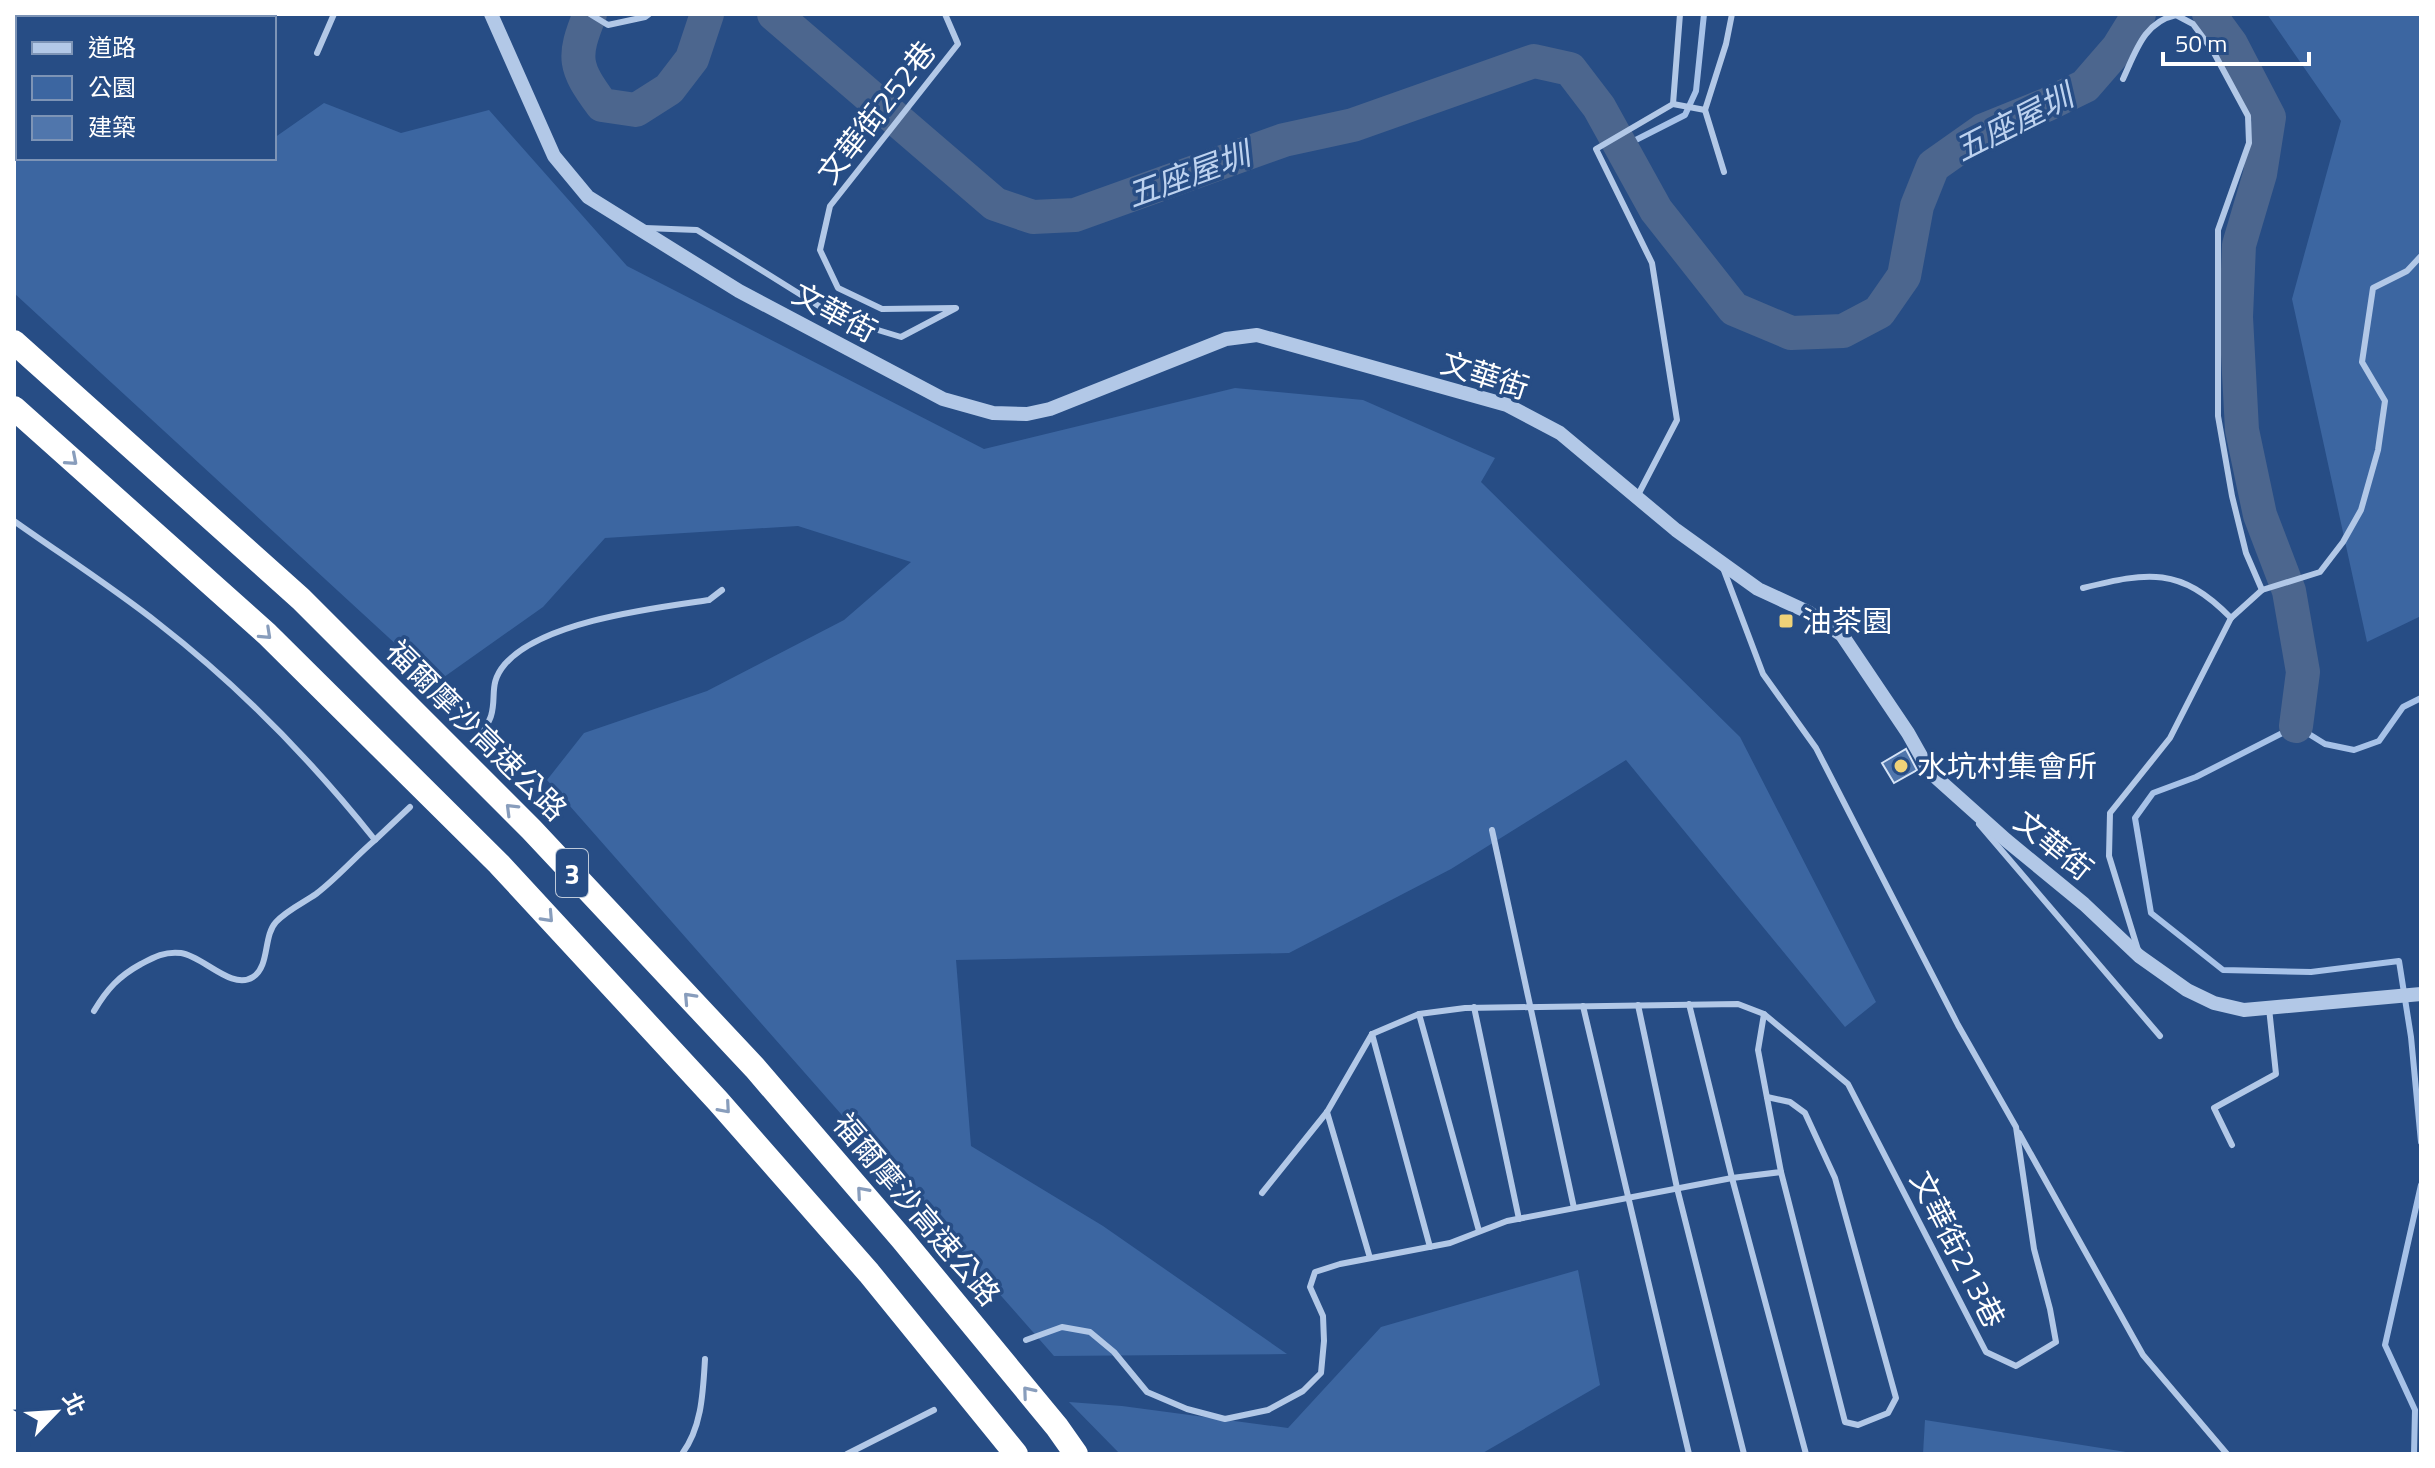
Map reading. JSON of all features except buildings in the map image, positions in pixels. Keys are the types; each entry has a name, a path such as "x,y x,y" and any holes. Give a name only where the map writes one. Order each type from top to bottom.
{"highway":[{"name":"福爾摩沙高速公路","path":"14,342 301,599 531,829 755,1068 912,1251 1076,1454"},
{"name":"3","path":"14,408 267,634 499,864 759,1147 869,1273 1016,1454"}],"street":[{"name":"文華街","path":"491,14 559,163 588,197 739,291 928,391 975,410 1027,414 1050,409 1226,339 1257,335 1507,405 1560,433 1636,498 1758,589 1808,612 1842,635 1908,733 1930,772 2084,904 2139,956 2187,990 2214,1003 2244,1010 2419,994"}],"lane":[{"path":"317,53 334,14"},
{"path":"590,14 608,25 649,14"},
{"name":"文華街252巷","path":"638,227 697,230 838,318 901,337 956,308 882,309 838,288 820,250 830,206 958,44 945,14"},
{"path":"1673,104 1680,14"},
{"path":"1724,172 1701,109 1726,44 1732,14"},
{"path":"2123,79 2143,38 2160,18 2176,15 2193,24 2213,51 2248,116 2249,143 2218,230 2218,416 2246,553 2262,590"},
{"path":"1636,498 1677,420 1652,263 1596,149 1673,104 1701,109"},
{"path":"2139,956 2109,856 2110,813 2170,738 2231,618 2262,590 2320,572 2343,542 2361,510 2378,450 2385,401 2362,362 2373,288 2407,271 2421,256"},
{"path":"14,521 160,624 229,685 328,781 375,840"},
{"name":"文華街213巷","path":"1372,1034 1419,1014 1474,1007 1738,1004 1764,1014 1848,1084 1986,1352 2016,1366 2056,1342 2034,1249 2016,1127 1958,1025 1816,748 1763,674 1720,561"},
{"path":"2083,588 2137,576 2167,577 2192,586 2231,618"},
{"path":"483,733 492,714 493,685 505,664 529,647 560,632 603,618 709,600 722,590"},
{"path":"1956,797 2160,1036"},
{"path":"94,1011 106,991 123,974 160,954 183,953 213,965 227,978 245,980 253,977 260,968 273,924 318,892 410,807"},
{"path":"1492,830 1574,1208"},
{"path":"1689,1004 1806,1454"},
{"path":"1638,1005 1677,1188 1744,1454"},
{"path":"1583,1006 1689,1454"},
{"path":"1474,1007 1519,1219"},
{"path":"2232,1145 2214,1108 2223,1100 2276,1074 2269,1008"},
{"path":"1419,1014 1479,1231"},
{"path":"1764,1014 1758,1050 1781,1172 1845,1422 1858,1425 1888,1413 1896,1398 1835,1178 1805,1113 1790,1102 1767,1097"},
{"path":"1262,1193 1327,1112 1372,1034"},
{"path":"1372,1034 1430,1247"},
{"path":"1327,1112 1370,1258"},
{"path":"2016,1127 2143,1355 2227,1454"},
{"path":"1026,1340 1062,1327 1090,1332 1114,1352 1147,1392 1187,1409 1225,1419 1268,1410 1303,1391 1321,1373 1323,1316 1310,1287 1315,1272 1450,1243 1519,1219 1732,1178 1781,1172"},
{"path":"682,1454 693,1440 703,1396 705,1359"},
{"path":"847,1454 934,1410"}],"green space":[{"path":"14,14 105,14 108,16 16,16 16,160 276,160 276,137 324,103 401,133 489,110 627,266 984,449 1235,388 1363,400 1495,458 1481,482 1740,737 1876,1002 1845,1027 1626,760 1451,869 1289,953 956,960 971,1146 1103,1226 1287,1354 1054,1356 547,780 584,733 707,691 844,620 911,562 798,526 605,538 543,607 437,682 14,293"},
{"path":"2267,14 2421,14 2421,616 2367,642 2292,299 2341,121"},
{"path":"1578,1270 1600,1385 1481,1454 1120,1454 1069,1402 1288,1428 1381,1327"},
{"path":"1925,1420 2126,1452 2128,1454 1923,1454"}],"waterway":[{"name":"五座屋圳","path":"590,14 580,41 581,71 602,105 636,110 669,89 692,59 707,14"},
{"name":"五座屋圳","path":"774,14 995,204 1033,217 1075,215 1284,140 1353,125 1534,61 1570,69 1599,107 1656,210 1734,309 1791,333 1843,331 1879,312 1904,276 1917,206 1933,166 1984,130 2085,86 2118,48 2139,14"},
{"name":"五座屋圳","path":"1622,147 1685,115 1696,91 1704,14"},
{"name":"五座屋圳","path":"2209,14 2231,44 2269,117 2260,174 2239,245 2236,317 2242,430 2260,515 2289,591 2303,672 2296,726"},
{"path":"2421,698 2403,707 2379,741 2354,750 2325,744 2296,726 2196,777 2153,793 2135,818 2151,913 2223,970 2311,972 2399,961 2411,1037 2421,1142"},
{"path":"2414,1454 2415,1410 2385,1345 2421,1185"}],"place":[{"name":"油茶園","path":"1786,621"},
{"name":"水坑村集會所","path":"1901,766"}]}
